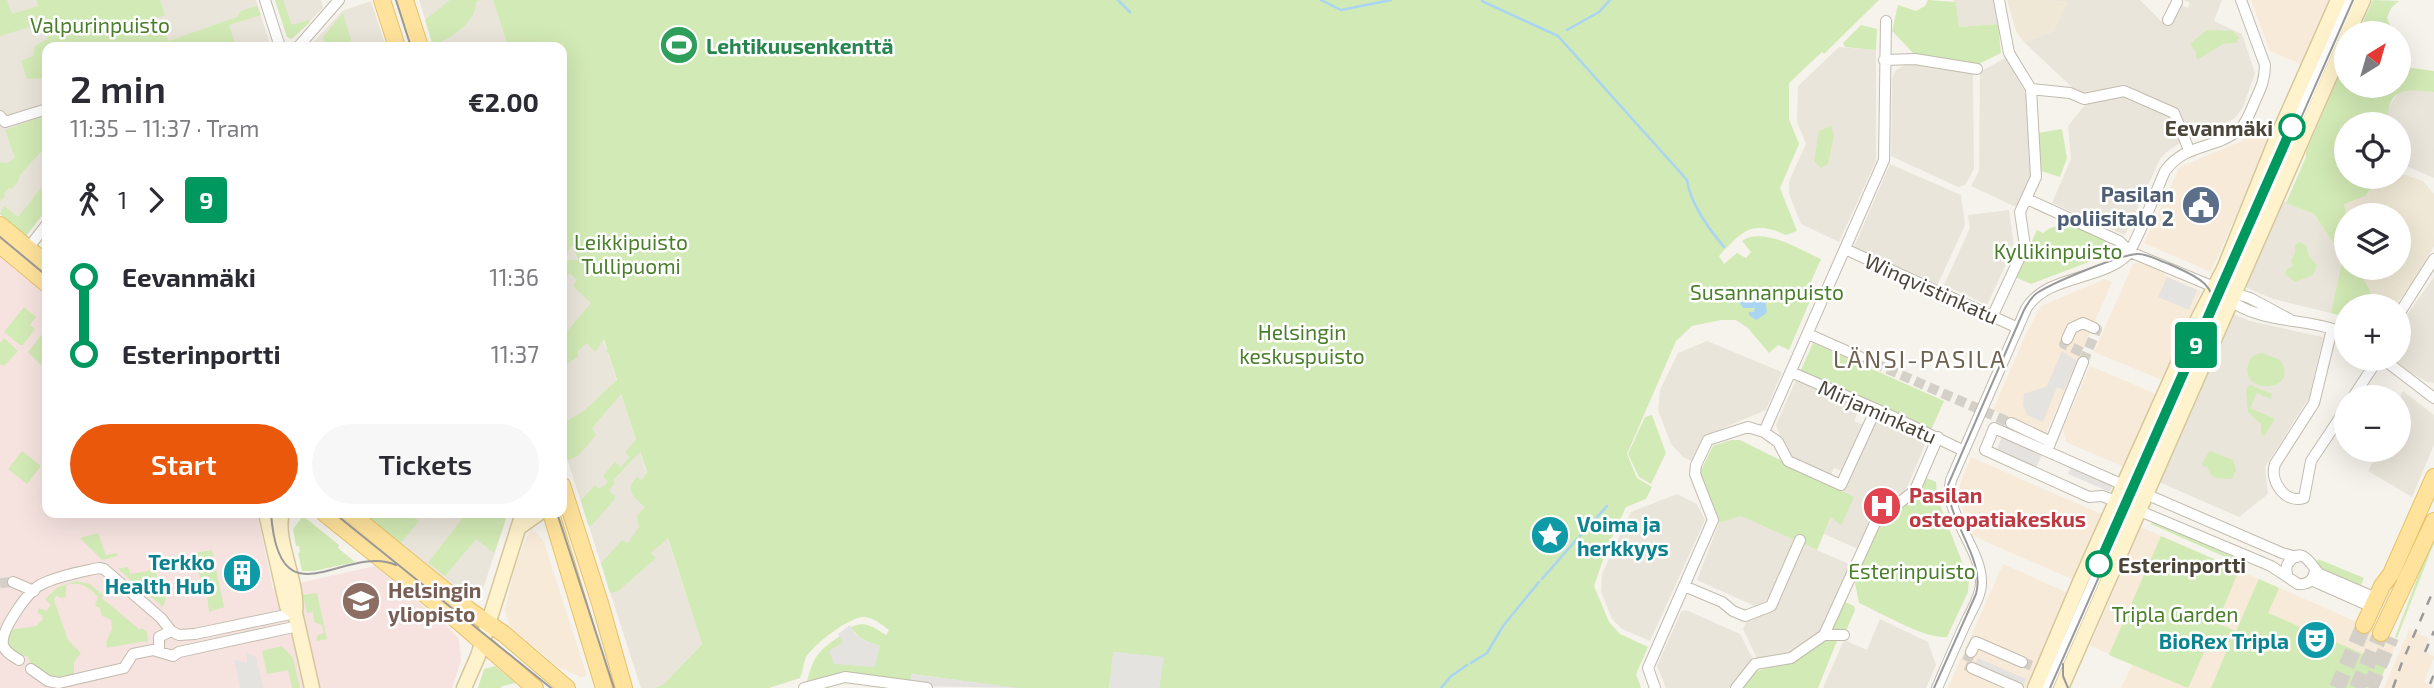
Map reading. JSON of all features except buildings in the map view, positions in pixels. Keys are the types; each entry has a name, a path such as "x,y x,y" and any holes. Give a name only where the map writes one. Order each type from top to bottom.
{"main road":[{"path":"382,0 395,42"},
{"path":"405,0 418,42"},
{"path":"0,225 42,278"},
{"path":"0,245 42,262"},
{"path":"2377,631 2374,603 2391,574 2434,477"},
{"path":"567,501 624,688"},
{"path":"330,518 535,688"},
{"path":"356,518 532,657 567,688"},
{"path":"553,518 604,688"},
{"path":"2377,631 2434,521"},
{"path":"2377,631 2390,589 2391,574"}],"street":[{"path":"265,0 278,42"},
{"path":"302,42 339,0"},
{"path":"1993,315 2025,246 2020,212 2036,177 2031,89 2009,53 1998,0"},
{"path":"1937,688 1976,601 1981,582 1950,491 1951,480 2018,328 2030,303 2039,294 2117,262 2130,251 2165,171 2177,156 2230,135 2239,130 2245,122 2265,75 2241,0"},
{"path":"2225,293 2276,140 2338,0"},
{"path":"2053,680 2080,582 2128,506 2199,317 2225,293 2350,0"},
{"path":"2354,21 2363,0"},
{"path":"2168,20 2177,2"},
{"path":"1763,432 1884,160 1885,21"},
{"path":"1884,60 1915,59 1976,69"},
{"path":"2035,688 2053,680 2135,490 2334,64"},
{"path":"2031,89 2070,93 2084,99 2124,91 2138,92 2174,113 2189,150"},
{"path":"0,116 5,122 42,110"},
{"path":"2027,199 2119,241 2130,251 2225,293 2250,298 2289,319 2333,329 2314,403 2273,471 2277,488 2291,498 2302,499 2309,468 2334,426"},
{"path":"23,254 42,230"},
{"name":"Winqvistinkatu","path":"1845,249 2018,328"},
{"path":"2411,295 2434,259"},
{"path":"2067,339 2072,328 2083,323 2094,328"},
{"path":"1808,334 1860,357"},
{"path":"2048,446 2083,362"},
{"path":"2399,371 2434,398"},
{"name":"Mirjaminkatu","path":"1791,372 1964,451"},
{"path":"2422,389 2434,391"},
{"path":"1655,688 1648,668 1713,520 1695,474 1696,465 1708,440 1748,427 1763,432 1778,442 1788,461 1841,485 1876,409"},
{"path":"2011,423 2048,446 2135,490 2282,553 2309,559 2313,575"},
{"path":"2048,446 1994,428 1984,450 2089,497 2102,496 2271,566 2298,584 2305,584 2313,575"},
{"path":"1736,688 1755,664 1791,658 1824,635 1875,523 1915,490 1938,437"},
{"path":"266,518 287,606 297,620"},
{"path":"282,518 281,530 297,620 312,688"},
{"path":"465,683 476,661 478,638 497,595 498,584 521,518"},
{"path":"517,529 532,518"},
{"path":"1684,586 1745,616 1771,606 1800,540"},
{"path":"2288,577 2287,565 2297,557"},
{"path":"19,660 3,646 4,633 25,600 41,585 99,568 104,569 161,618 182,643 179,652"},
{"path":"2313,575 2374,603"},
{"path":"13,582 34,591"},
{"path":"159,651 159,637 175,633 195,634 297,620"},
{"path":"31,669 48,681 59,684 124,668 133,654 159,651 169,656 297,620"},
{"path":"1824,635 1844,635"},
{"path":"1971,652 1976,642 2022,662"},
{"path":"1972,668 2018,688"},
{"path":"804,688 845,677 927,688"}],"shaded area":[{"path":"0,0 36,0 49,42 42,42 42,215 26,236 0,214"},
{"path":"148,0 256,0 269,42 162,42"},
{"path":"275,0 321,0 323,8 291,39 287,37"},
{"path":"419,0 493,0 506,42 432,42"},
{"path":"1952,0 1995,0 1998,24 1959,27 1956,2"},
{"path":"2007,0 2068,2 2054,31 2024,42 2016,31"},
{"path":"2050,0 2140,0 2165,25 2175,2 2188,8 2190,3 2184,0 2222,0 2214,21 2242,34 2255,73 2243,107 2236,117 2226,124 2188,140 2175,111 2124,87 2080,95 2024,42 2054,31 2067,2"},
{"path":"2251,0 2330,0 2301,64 2270,51"},
{"path":"371,1 384,42 314,42 342,11"},
{"path":"1839,47 1876,50 1876,161 1839,242 1801,224 1789,194 1789,181 1806,144 1797,122 1798,86"},
{"path":"2005,58 2026,94 2032,174 2016,207 1971,186 1979,171 1980,72"},
{"path":"1909,62 1973,71 1974,169 1965,185 1958,187 1891,156 1892,79 1895,71"},
{"path":"2412,90 2434,92 2434,178 2411,168 2411,112 2387,110 2395,98 2412,98"},
{"path":"2125,93 2172,114 2182,142 2160,159 2125,235 2052,203 2071,159 2068,126 2089,100"},
{"name":"Pasilan poliisitalo 2","path":"2251,133 2269,140 2211,272 2144,243 2180,167 2242,141"},
{"path":"1890,164 1961,195 1965,225 1938,284 1854,247"},
{"path":"2411,177 2423,181 2434,194 2434,246 2404,294 2372,294 2364,280 2411,280 2411,203 2346,203 2364,196 2370,189 2411,189"},
{"path":"2282,201 2314,214 2334,244 2334,280 2338,280 2331,313 2273,299 2245,287"},
{"path":"2009,210 2014,247 1987,305 1944,285 1970,228 1968,215"},
{"path":"567,228 702,644 664,684 641,688 567,459"},
{"path":"0,256 42,290 42,518 258,518 273,589 375,566 459,639 461,661 452,688 0,688"},
{"path":"2141,262 2165,271 2164,275 2201,291 2162,380 2094,352 2133,264"},
{"path":"2167,277 2197,290 2189,310 2158,297"},
{"path":"2434,277 2434,383 2427,382 2409,371 2411,309"},
{"path":"2105,279 2112,282 2046,433 1993,410 2041,306"},
{"path":"2233,314 2250,321 2323,337 2309,398 2265,467 2268,494 2239,517 2159,482"},
{"path":"1707,341 1782,372 1766,410 1704,436 1691,461 1683,457 1671,444 1658,410 1660,390 1678,353"},
{"path":"2062,351 2077,361 2064,390 2057,387 2043,422 2027,415 2023,405 2024,394 2047,386"},
{"path":"2090,366 2156,394 2124,467 2066,442 2063,429"},
{"path":"1796,380 1860,407 1854,421 1866,426 1844,472 1834,468 1829,478 1793,461 1785,450 1776,425"},
{"path":"2411,397 2434,415 2434,445 2412,497 2368,471 2373,462 2411,462"},
{"path":"1876,414 1928,438 1903,497 1858,549 1824,534"},
{"path":"2004,432 2044,450 2034,472 1995,454"},
{"path":"1971,457 2103,515 2074,580 1973,536 1959,499 1960,484"},
{"path":"2073,463 2114,481 2110,492 2068,474"},
{"path":"1677,494 1697,504 1705,520 1650,641 1622,629 1612,619 1601,592 1602,574 1631,512"},
{"path":"1741,516 1798,541 1770,604 1759,608 1697,580 1719,523"},
{"path":"415,518 506,518 482,592 467,598 401,543 418,521"},
{"path":"2141,527 2398,640 2377,688 2121,688 2132,665 2090,645"},
{"path":"532,529 543,540 587,676 581,677 558,667 511,628 505,611 513,574 525,540"},
{"path":"1801,543 1851,565 1821,632 1789,654 1758,660 1743,629 1748,617 1773,607"},
{"path":"2003,564 2068,593 2026,688 1948,688"},
{"path":"1686,610 1740,634 1754,661 1731,688 1666,688 1657,666 1681,612"},
{"path":"1880,619 1928,642 1936,665 1926,688 1823,688 1844,640 1867,650"},
{"path":"850,625 855,634 880,646 875,667 834,664 829,651 843,642 838,634"},
{"path":"2409,630 2429,638 2423,651 2434,658 2424,682 2434,688 2384,688"},
{"path":"1113,652 1164,657 1159,688 1109,688"},
{"path":"247,653 256,657 263,688 240,688 234,659 247,663"},
{"path":"1978,658 2026,679 2022,688 1973,669"},
{"path":"911,674 1020,688 910,686"}],"green space":[{"name":"Valpurinpuisto","path":"0,0 7,0 12,14 38,6 36,0 160,0 165,15 154,19 160,35 165,34 169,41 237,17 241,11 257,6 261,15 229,25 234,42 42,42 48,39 43,23 0,36"},
{"path":"275,0 283,0 292,25 309,20 310,22 292,39 287,37"},
{"path":"450,0 479,0 467,23 440,42 432,42 425,20"},
{"name":"Helsingin keskuspuisto","path":"493,0 1879,0 1824,54 1822,52 1789,83 1789,119 1799,144 1780,188 1797,231 1786,235 1764,228 1748,230 1719,256 1724,264 1737,253 1746,258 1751,252 1742,241 1761,236 1782,241 1821,259 1806,293 1812,296 1789,350 1778,345 1769,353 1748,328 1736,320 1692,326 1676,341 1627,454 1637,478 1652,487 1646,499 1626,507 1607,548 1594,586 1609,622 1620,634 1648,647 1636,674 1641,688 1159,688 1163,658 1114,652 1109,688 1015,688 912,674 910,683 887,679 806,685 817,656 840,636 843,642 880,646 863,639 851,627 865,624 886,635 889,630 875,620 865,617 842,626 816,645 806,657 800,678 769,688 653,688 664,684 702,644 668,538 651,553 656,558 618,591 610,593 601,563 622,540 628,543 639,527 637,516 645,507 634,497 631,490 637,477 642,480 647,472 640,452 613,480 615,483 609,490 615,499 591,526 588,525 581,500 595,485 600,489 608,482 603,476 615,462 621,467 630,457 625,452 636,440 621,394 592,428 596,435 579,455 567,461 567,421 585,410 617,380 604,339 595,352 587,343 577,352 578,356 567,364 567,331 591,303 573,286 577,280 570,273 567,276 567,262 578,260 572,245 567,253 567,42 506,42"},
{"path":"1928,0 1956,2 1959,27 1998,24 2001,53 1977,65 1916,56 1892,31 1898,5 1916,11 1925,6"},
{"path":"2373,0 2399,1 2391,8 2388,21 2363,21"},
{"path":"343,13 352,42 324,42 323,37"},
{"path":"1861,25 1877,29 1876,50 1845,47 1843,43"},
{"path":"2207,30 2233,31 2239,38 2236,43 2223,44 2197,60 2196,52 2190,44"},
{"name":"Valpurinpuisto","path":"42,42 42,78 27,79 21,61 33,56 35,46"},
{"path":"2412,68 2434,71 2434,92 2414,91"},
{"path":"2334,88 2334,98 2394,98 2388,112 2334,112 2334,189 2370,189 2365,196 2347,203 2334,203 2334,244 2314,214 2286,203"},
{"path":"42,117 42,151 0,201 0,162 7,163 15,158 5,130"},
{"path":"1831,126 1834,135 1828,164 1821,168 1814,161 1819,131"},
{"path":"2062,129 2067,158 2060,177 2041,171 2038,133"},
{"path":"42,187 42,215 26,236 0,214 4,206 18,217"},
{"name":"Kyllikinpuisto","path":"2072,223 2111,241 2107,253 2031,284 2015,277 2037,230 2043,233 2050,228"},
{"path":"2299,242 2306,245 2309,256 2317,265 2313,275 2295,282 2285,274 2287,269 2293,266 2291,260"},
{"path":"2338,280 2364,280 2372,294 2335,294"},
{"path":"24,307 36,317 30,325 35,329 23,345 20,345 4,332"},
{"path":"42,334 42,366 28,352"},
{"path":"4,338 18,351 4,366 0,364 0,343"},
{"path":"1813,343 1944,401 1931,430 1800,372"},
{"path":"2262,353 2280,360 2284,371 2283,379 2276,384 2259,385 2251,380 2248,373 2249,362 2255,355"},
{"path":"2250,385 2272,394 2271,399 2257,393 2250,408 2275,419 2264,437 2261,424 2248,412 2246,389"},
{"path":"1652,415 1666,453 1651,484 1639,477 1628,454 1645,417"},
{"path":"1740,440 1854,497 1842,524 1831,517 1817,550 1741,516 1719,523 1700,472 1713,446"},
{"path":"22,451 41,466 27,484 8,469"},
{"path":"2210,451 2233,460 2236,470 2232,479 2216,478 2210,474 2207,466 2203,467 2202,463"},
{"name":"Esterinpuisto","path":"1924,477 1936,482 1937,497 1969,580 1968,592 1947,637 1915,630 1859,603 1854,578 1878,525 1914,497"},
{"path":"301,518 305,518 355,562 302,571 299,546 296,546 293,529"},
{"path":"370,518 415,518 419,521 401,543"},
{"path":"506,518 494,553 476,539 445,576 428,563 462,519"},
{"path":"2152,521 2242,561 2241,564 2151,524"},
{"path":"98,533 106,555 117,553 118,556 102,560 80,538"},
{"path":"2434,534 2434,543 2397,638 2395,637"},
{"name":"Tripla Garden","path":"2161,536 2239,570 2217,623 2236,631 2259,579 2279,588 2268,613 2387,664 2377,688 2211,688 2230,643 2212,635 2188,688 2109,655"},
{"path":"212,550 224,607 209,612 205,577 200,578 195,553"},
{"path":"2318,559 2364,578 2360,587 2321,570"},
{"path":"150,566 156,567 158,591 166,598 163,607 118,569 128,567 130,574 149,571"},
{"path":"76,581 90,584 103,595 102,598 140,630 142,628 147,632 148,640 146,643 145,641 107,648 106,642 112,629 111,620 102,616 100,608 95,606 98,597 84,586 66,585 66,597 60,598 56,595 54,600 68,640 81,653 74,662 74,676 55,681 32,666 27,656 20,657 6,645 10,630 36,626 43,619 42,615 37,613 39,608 46,611 51,605 45,599 58,587"},
{"path":"317,593 327,639 316,641 318,635 324,633 322,625 314,622 313,612 307,613 303,595"},
{"path":"1843,601 1854,606 1855,610 1845,633 1829,634"},
{"path":"1831,637 1837,641 1818,688 1740,688 1753,672 1792,661"},
{"path":"282,646 293,658 300,688 292,688 288,670 267,674 262,651"},
{"path":"495,666 516,683 501,688 478,688 484,669"}],"water":[{"path":"1756,292 1765,300 1767,312 1756,320 1749,315 1755,308 1743,308 1740,303"}],"waterway":[{"path":"1118,0 1130,12"},
{"path":"1321,0 1341,10 1391,0"},
{"path":"1567,30 1599,12 1610,0"},
{"path":"1482,1 1558,36 1687,180 1696,207 1724,247"},
{"path":"1580,536 1607,506"},
{"path":"1542,579 1577,539"},
{"path":"1471,663 1487,653 1503,626 1539,582"},
{"path":"1441,688 1450,677 1467,665"}],"tunnel":[{"path":"2083,362 2097,329 2094,328"},
{"path":"2067,339 2064,344 2086,354"},
{"path":"1860,357 2011,423"},
{"path":"0,583 13,582"},
{"path":"2337,688 2364,625"},
{"path":"2357,688 2381,633"},
{"path":"2370,688 2391,637"},
{"path":"1971,652 1965,665 1972,668"},
{"path":"2022,662 2035,667"}],"tram line":[{"path":"396,0 409,42"},
{"path":"2050,688 2353,0"},
{"name":"9","path":"2099,564 2292,127"},
{"path":"0,237 42,272"},
{"path":"1934,688 1976,594 1978,581 1971,554 1953,512 1948,485 2031,298 2045,288 2087,270 2129,255 2142,254 2178,268 2202,282 2212,295 2213,315"},
{"path":"272,518 277,547 287,566 300,573 317,573 376,561 396,565"},
{"path":"340,518 551,688"},
{"path":"559,518 614,688"},
{"path":"2063,664 2063,676 2068,688"}],"railway":[{"path":"2393,688 2434,589"},
{"path":"2425,652 2434,631"},
{"path":"2430,684 2434,674"}],"place":[{"name":"Lehtikuusenkenttä","path":"679,45"},
{"name":"Eevanmäki","path":"2292,127"},
{"name":"Pasilan poliisitalo 2","path":"2201,205"},
{"name":"Pasilan osteopatiakeskus","path":"1882,506"},
{"name":"Voima ja herkkyys","path":"1550,535"},
{"name":"Esterinportti","path":"2099,564"},
{"name":"Terkko Health Hub","path":"242,573"},
{"name":"Helsingin yliopisto","path":"361,601"},
{"name":"BioRex Tripla","path":"2316,640"}],"district":[{"name":"LÄNSI-PASILA","path":"1920,358"}],"park label":[{"name":"Leikkipuisto Tullipuomi","path":"631,253"},
{"name":"Susannanpuisto","path":"1767,291"}]}
